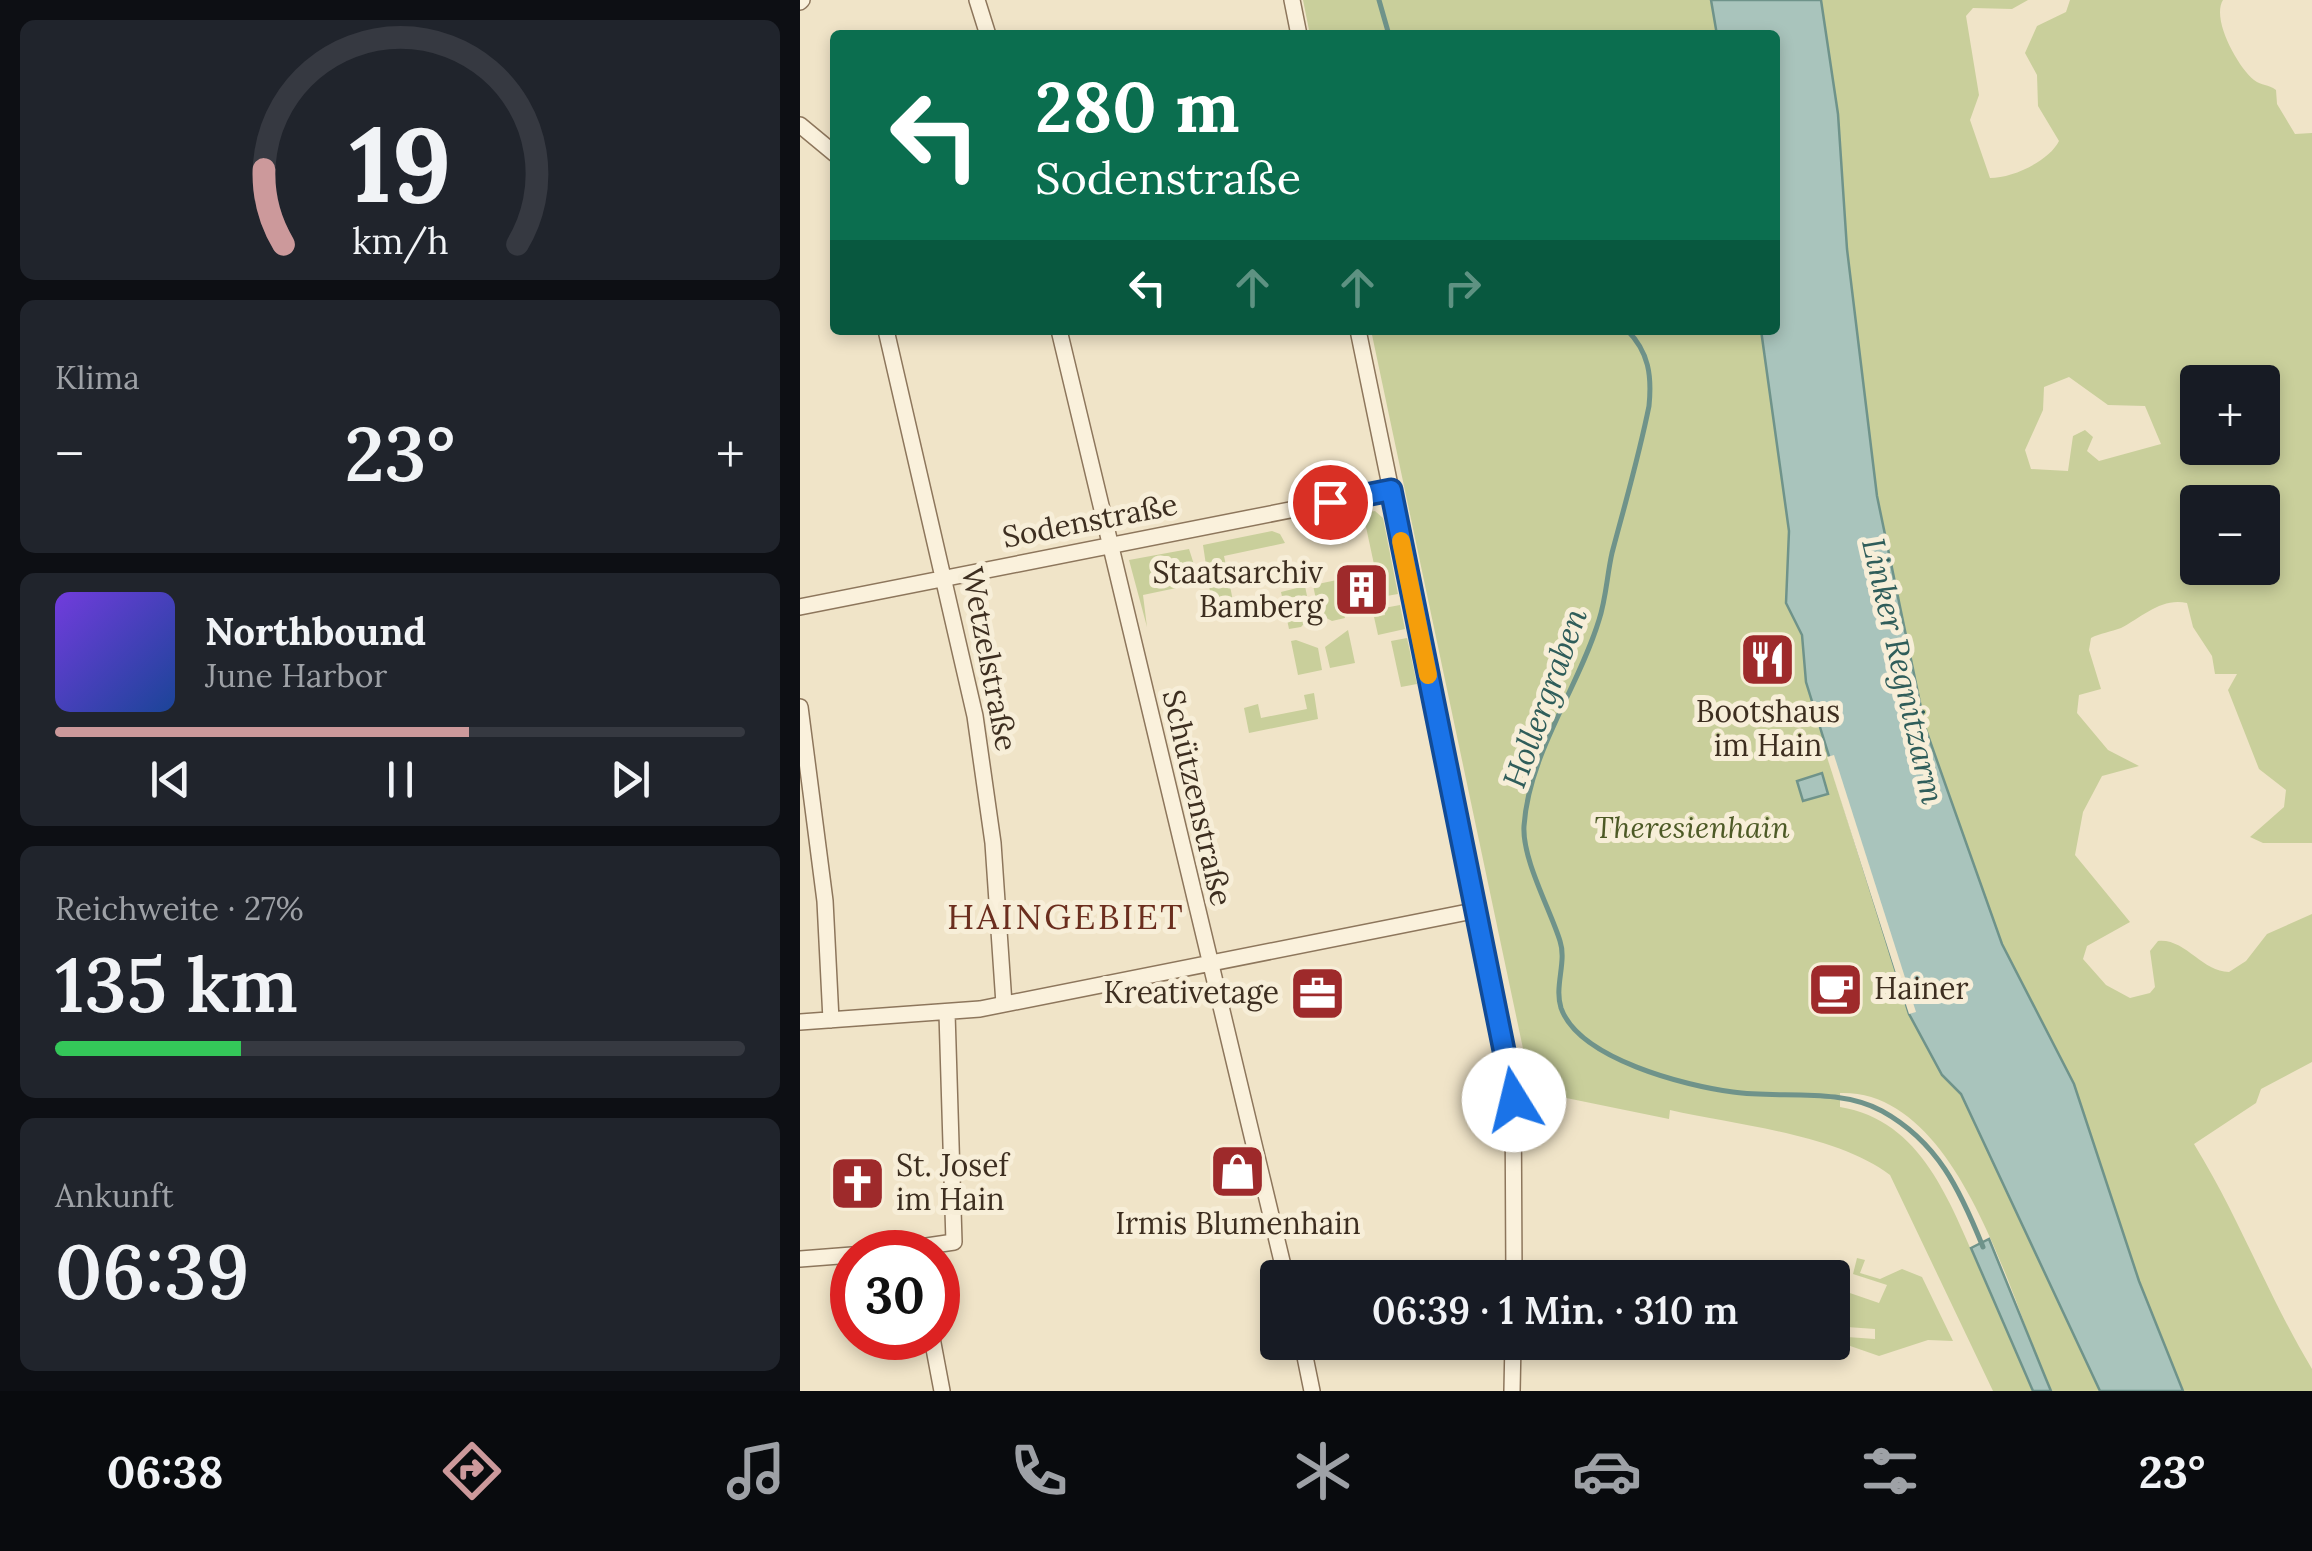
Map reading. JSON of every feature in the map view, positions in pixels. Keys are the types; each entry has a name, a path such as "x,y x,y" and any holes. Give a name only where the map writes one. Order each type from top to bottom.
{"street":[{"path":"977,0 986,30"},
{"path":"1292,0 1298,30"},
{"path":"800,125 830,150"},
{"name":"Wetzelstraße","path":"887,335 946,577 986,786 1004,1004"},
{"name":"Schützenstraße","path":"1059,335 1282,1260"},
{"path":"1359,335 1512,1083 1514,1260"},
{"name":"Sodenstraße","path":"800,607 1391,490"},
{"path":"800,707 826,900 830,1020"},
{"path":"800,1022 947,1013 1004,1004 1478,910"},
{"path":"947,1013 955,1230"},
{"path":"800,1259 830,1257"},
{"path":"936,1360 942,1391"},
{"path":"1306,1360 1312,1391"},
{"path":"1512,1391 1513,1360"}],"green space":[{"path":"1303,0 1711,0 1716,30 1309,30"},
{"path":"1821,0 2028,0 2012,9 1973,8 1966,16 1979,95 1970,120 1990,178 2029,167 2059,141 2038,106 2037,75 2025,53 2037,26 2066,12 2070,0 2223,0 2223,30 2241,65 2254,80 2276,90 2277,104 2295,134 2312,133 2312,843 2263,843 2250,837 2284,807 2286,790 2259,769 2228,690 2237,674 2215,674 2212,656 2193,627 2187,603 2178,602 2161,605 2121,628 2091,638 2089,650 2101,689 2079,695 2077,713 2108,750 2139,766 2102,776 2083,812 2075,855 2130,922 2087,946 2083,959 2106,985 2130,998 2150,993 2155,987 2150,951 2158,941 2168,941 2210,967 2229,972 2246,961 2267,934 2312,914 2312,1062 2261,1089 2256,1103 2194,1144 2312,1369 2312,1391 2183,1391 2139,1281 2074,1085 2002,944 1925,727 1877,496 1847,249 1838,114","holes":["2069,377 2108,405 2145,406 2161,444 2099,461 2087,451 2093,437 2085,430 2073,436 2068,471 2031,469 2025,450 2043,410 2044,387"]},
{"name":"Theresienhain","path":"1372,335 1762,335 1789,531 1786,603 1802,635 1806,682 1909,1015 1942,1075 1961,1094 2100,1391 2051,1391 1999,1258 1950,1163 1919,1126 1882,1101 1840,1093 1840,1107 1868,1115 1892,1129 1930,1168 1957,1218 2034,1391 1993,1391 1890,1175 1868,1161 1815,1140 1755,1126 1670,1110 1669,1119 1532,1091"},
{"path":"1375,511 1383,518 1398,594 1381,597 1366,527 1311,538 1319,522"},
{"path":"1272,531 1280,534 1285,543 1224,556 1233,601 1212,605 1203,545"},
{"path":"1189,549 1200,583 1143,595 1147,627 1129,560"},
{"path":"1337,580 1345,618 1332,621 1319,614 1313,585"},
{"path":"1305,586 1311,616 1301,627 1289,629 1281,592"},
{"path":"1400,605 1405,629 1378,635 1374,617 1385,615 1384,608"},
{"path":"1348,630 1355,663 1330,668 1325,647"},
{"path":"1407,638 1417,684 1401,687 1391,641"},
{"path":"1291,641 1318,648 1322,670 1298,675"},
{"path":"1314,693 1318,719 1249,733 1244,708 1258,704 1261,718 1307,709 1304,695"},
{"path":"1857,1258 1865,1260 1860,1273 1880,1279 1902,1269 1922,1277 1953,1341 1928,1340 1879,1356 1850,1346 1850,1337 1875,1339 1875,1329 1850,1327 1850,1293 1879,1303 1887,1285 1853,1274"}],"water":[{"name":"Linker Regnitzarm","path":"1711,0 1821,0 1838,114 1847,249 1877,496 1925,727 2002,944 2074,1084 2139,1281 2183,1391 2100,1391 1961,1094 1942,1075 1909,1014 1806,682 1802,635 1786,603 1789,531 1762,335 1780,335 1780,30 1716,30"},
{"path":"1822,773 1828,794 1803,801 1797,781"},
{"path":"1989,1239 2051,1391 2033,1391 1971,1248"}],"pier":[{"path":"1834,755 1916,1012 1909,1014 1827,757"}],"waterway":[{"name":"Hollergraben","path":"1379,0 1388,30"},
{"name":"Hollergraben","path":"1631,335 1647,365 1649,406 1599,620 1544,747 1524,826 1532,868 1562,949 1561,1008 1589,1042 1636,1067 1663,1076 1733,1092 1846,1099 1882,1111 1918,1137 1945,1169 1983,1247"}],"slow traffic":[{"path":"1401,541 1428,675"}],"place":[{"name":"Staatsarchiv Bamberg","path":"1362,590"},
{"name":"Bootshaus im Hain","path":"1768,659"},
{"name":"Hainer","path":"1835,989"},
{"name":"Kreativetage","path":"1318,993"},
{"name":"Irmis Blumenhain","path":"1238,1171"},
{"name":"St. Josef im Hain","path":"857,1183"}],"district":[{"name":"HAINGEBIET","path":"1066,917"}],"route":[{"path":"1330,502 1391,490 1514,1100"}]}
